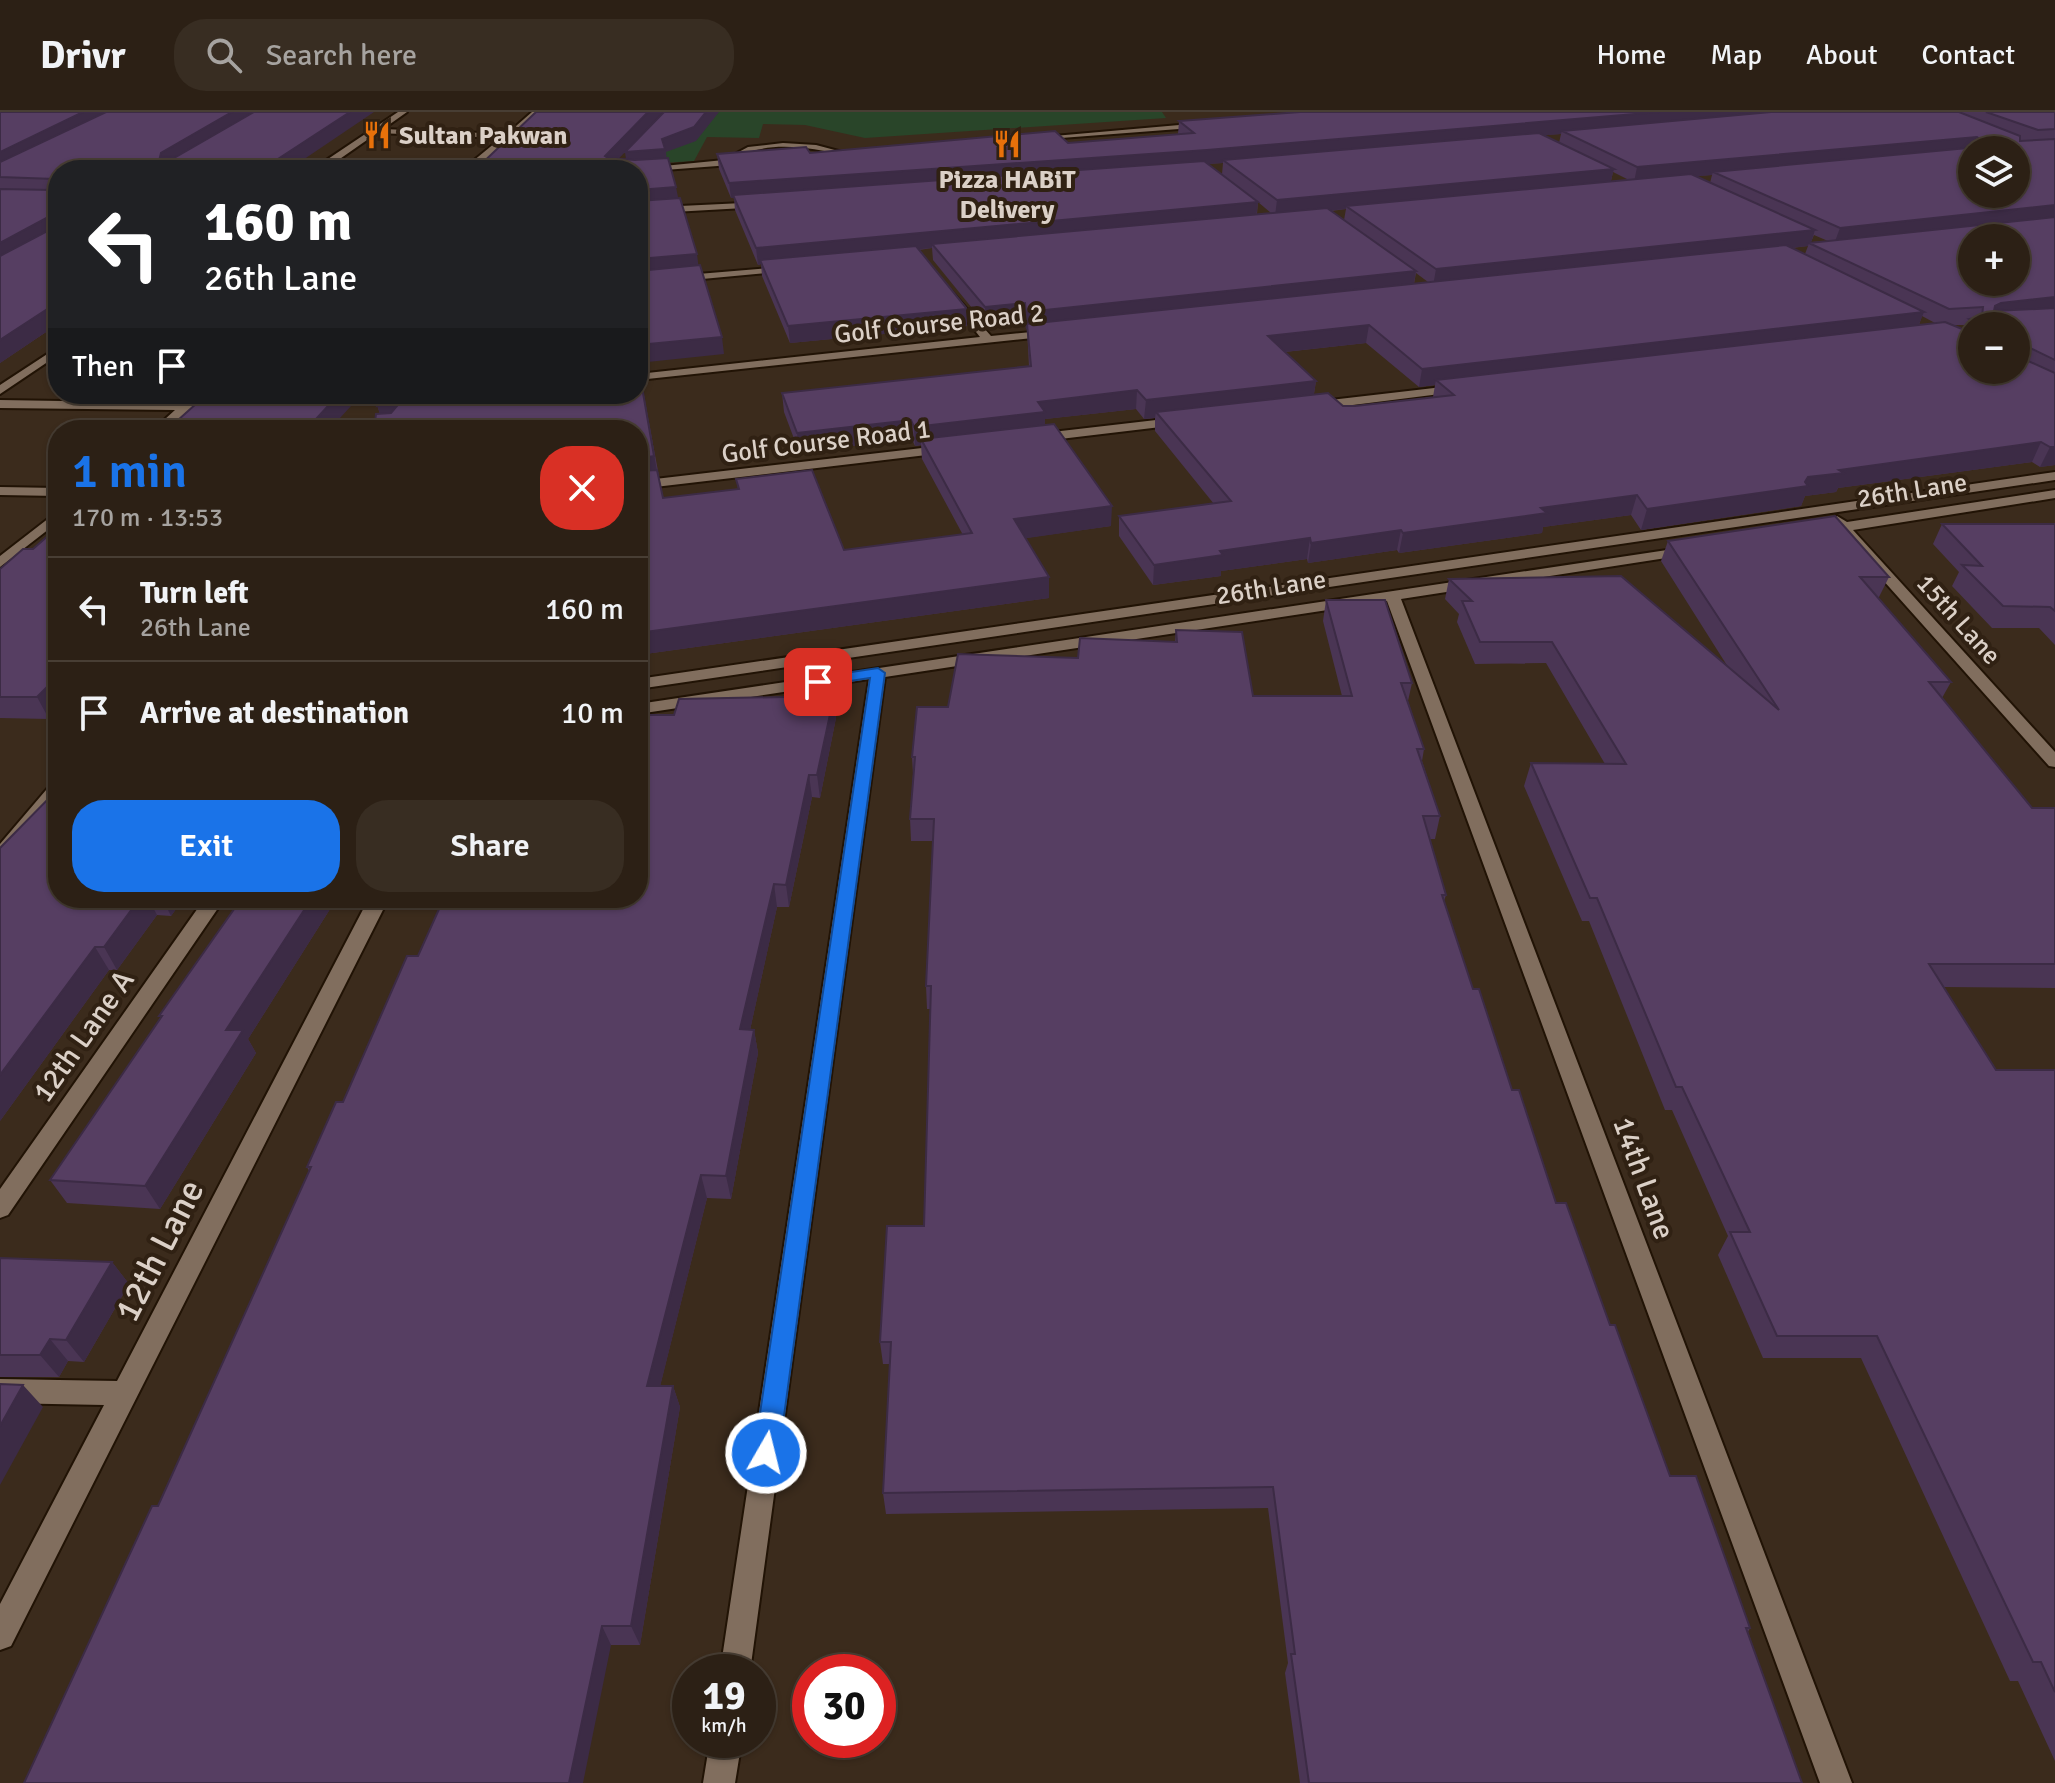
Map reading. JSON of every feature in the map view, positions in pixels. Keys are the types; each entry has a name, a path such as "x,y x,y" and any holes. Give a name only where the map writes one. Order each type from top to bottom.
{"street":[{"path":"334,160 403,112"},
{"path":"480,160 537,112"},
{"path":"1026,139 1210,124"},
{"path":"376,131 508,136"},
{"path":"725,162 743,150 787,142 822,146 842,153"},
{"path":"798,157 858,152"},
{"path":"648,164 754,160"},
{"path":"648,210 780,203"},
{"path":"648,281 795,268"},
{"path":"940,280 988,340"},
{"name":"Golf Course Road 2","path":"648,376 1067,332"},
{"path":"0,390 48,357"},
{"path":"1304,407 1479,386"},
{"path":"0,404 186,407"},
{"path":"171,420 190,404"},
{"path":"1019,440 1193,420"},
{"name":"Golf Course Road 1","path":"648,484 955,448"},
{"path":"648,683 2055,476"},
{"path":"0,491 48,492"},
{"name":"26th Lane","path":"1798,534 2055,494"},
{"name":"15th Lane","path":"1825,510 1845,527 2055,762"},
{"path":"0,563 48,523"},
{"name":"26th Lane","path":"648,708 1704,548"},
{"name":"14th Lane","path":"1392,595 1836,1783"},
{"path":"738,1654 878,673"},
{"path":"1,854 48,805"},
{"name":"12th Lane A","path":"0,1208 208,908"},
{"name":"12th Lane","path":"0,1635 374,908"},
{"path":"0,1391 125,1393"},
{"path":"719,1783 723,1758"}],"green space":[{"path":"678,112 1162,112 1166,118 865,138 805,125 763,124 759,138 707,137 694,161 648,164 648,160 635,160"}],"building":[{"path":"0,112 83,112 0,152"},
{"path":"106,112 232,112 161,153 160,157 174,158 254,112 350,112 276,160 48,160 48,179 0,177 0,162"},
{"path":"536,112 648,112 605,156 635,160 486,160"},
{"path":"664,112 706,112 694,127 662,139 665,149 625,152"},
{"path":"1300,112 1659,112 1207,150 729,183 717,154 806,147 810,153 1055,131 1068,143 1194,133 1179,121"},
{"path":"1771,112 1959,112 2020,136 1958,136 1958,139 1637,167 1562,131"},
{"path":"1986,112 2055,112 2055,129 2038,130"},
{"path":"1539,133 1614,169 1277,200 1223,160"},
{"path":"2055,139 2055,205 2030,208 2030,140"},
{"path":"1958,149 1958,208 2027,208 1840,228 1713,172"},
{"path":"668,158 676,187 648,189 648,160 635,160"},
{"path":"1204,161 1258,202 756,248 733,195"},
{"path":"1691,174 1815,230 1436,269 1346,206"},
{"path":"0,189 48,190 48,217 0,243"},
{"path":"680,198 697,254 648,258 648,200"},
{"path":"1327,208 1416,271 1026,312 1025,303 985,307 932,244"},
{"path":"2055,217 2055,297 2001,303 1995,306 1994,311 2055,308 2055,360 2030,348 2030,312 1982,312 1983,307 1949,309 1809,243 1958,227 1958,296 2030,296 2030,224 1989,224"},
{"path":"48,231 48,309 0,340 0,256"},
{"path":"1786,245 1924,312 1422,369 1369,325 1268,336 1316,381 1146,400 1137,390 1038,402 1045,412 914,427 911,420 797,433 782,393 1031,366 1027,324"},
{"path":"916,246 967,309 788,326 760,260"},
{"path":"700,265 722,337 648,344 648,270"},
{"path":"1945,322 1958,327 1958,384 2030,384 2030,362 2055,373 2055,447 2041,442 1839,470 1844,473 1808,477 1805,482 1808,486 1647,509 1637,495 1541,508 1547,513 1311,543 1310,538 1220,551 1223,555 1154,565 1119,516 1231,501 1156,412 1328,393 1343,406 1454,395 1436,380"},
{"path":"196,404 330,404 315,420 178,420"},
{"path":"399,404 645,404 648,420 375,420 376,414 391,413"},
{"path":"648,422 654,456 648,457"},
{"path":"1054,424 1112,506 1014,519 1049,577 648,632 648,470 657,470 663,498 739,489 736,479 812,470 844,550 972,533 921,439"},
{"path":"1835,516 1889,577 1860,577 1951,682 1929,682 2032,808 2055,808 2055,964 1929,964 1996,1070 2055,1070 2055,1692 2041,1662 2033,1662 1877,1336 1777,1336 1730,1232 1750,1232 1682,1087 1676,1087 1597,898 1590,898 1531,763 1626,764 1552,642 1480,642 1462,601 1472,601 1449,579 1621,576 1779,710 1668,541"},
{"path":"1942,524 2055,524 2055,611 2050,607 2003,606 1962,565 1982,566"},
{"path":"48,536 48,686 37,697 0,697 0,569 23,549 33,549"},
{"path":"1326,600 1385,600 1412,683 1401,683 1424,749 1417,749 1440,816 1423,816 1446,895 1442,895 1473,989 1479,989 1512,1090 1519,1090 1556,1203 1566,1203 1670,1476 1696,1476 1802,1783 1309,1783 1273,1487 883,1493 891,1342 880,1342 887,1226 924,1226 931,986 926,986 934,819 910,819 917,707 948,707 958,654 1078,658 1080,638 1177,642 1176,630 1242,632 1253,696 1352,696"},
{"path":"834,696 817,775 809,775 786,885 774,884 740,1029 754,1030 726,1176 701,1175 647,1386 673,1386 631,1626 602,1626 569,1783 24,1783 152,1506 158,1506 311,1167 307,1167 336,1102 343,1102 407,956 418,956 440,908 648,908 648,715 674,715 679,699"},
{"path":"48,799 48,908 133,908 104,947 95,947 0,1075 0,848"},
{"path":"235,908 305,908 226,1030 243,1030 145,1186 50,1180 162,1016 159,1016"},
{"path":"0,1258 112,1262 66,1340 50,1339 40,1355 0,1355"},
{"path":"0,1384 23,1385 0,1426"}],"place":[{"name":"Sultan Pakwan","path":"377,135"},
{"name":"Pizza HABiT Delivery","path":"1007,144"}],"route":[{"path":"766,1453 878,673 818,682"}]}
